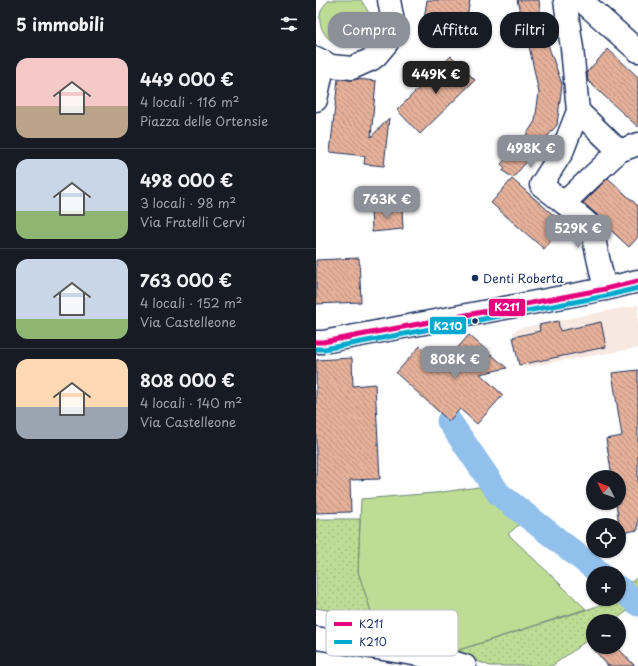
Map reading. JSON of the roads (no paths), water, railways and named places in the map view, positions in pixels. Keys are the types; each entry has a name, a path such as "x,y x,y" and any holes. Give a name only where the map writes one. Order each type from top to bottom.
{"street":[{"path":"316,100 320,60 331,66 352,68 372,59 387,43 393,22 389,0"},
{"path":"565,0 572,48 578,111 562,152 542,185 591,226 605,289"},
{"path":"581,0 636,45"},
{"path":"564,203 629,148 578,111"},
{"path":"316,342 323,342 605,289 638,281"},
{"path":"316,638 326,640"},
{"path":"425,656 443,659 465,666"}],"waterway":[{"path":"449,421 499,494 591,566"},
{"path":"626,594 638,604"}],"place":[{"name":"Denti Roberta","path":"475,278"}]}
